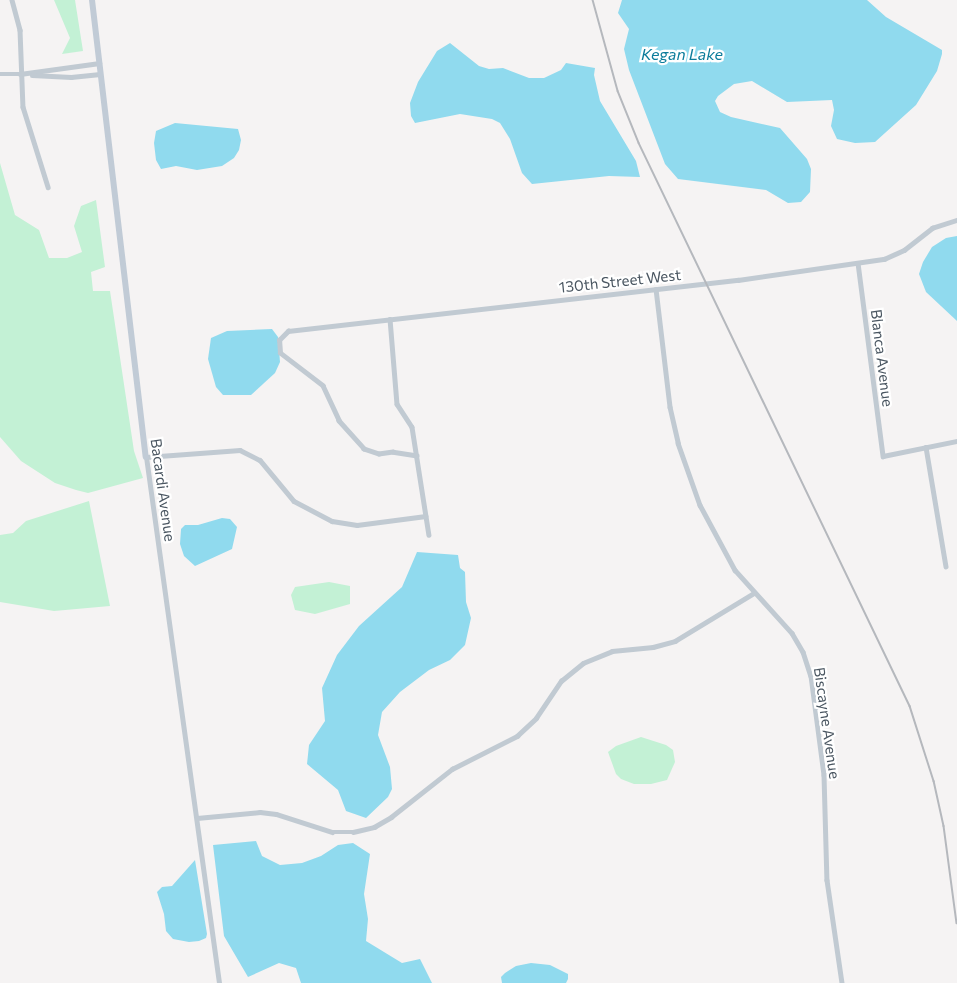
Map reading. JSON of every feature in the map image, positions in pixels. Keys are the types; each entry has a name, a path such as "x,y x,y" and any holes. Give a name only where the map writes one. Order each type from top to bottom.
{"street":[{"path":"12,0 20,30 20,74 25,116 48,187"},
{"name":"Bacardi Avenue","path":"92,0 146,457 219,983"},
{"path":"20,74 99,63"},
{"path":"0,74 70,77 100,74"},
{"name":"130th Street West","path":"417,456 399,453 378,454 364,449 339,421 323,386 280,353 279,340 288,331 656,289 858,263 896,255 932,228 957,220"},
{"name":"Blanca Avenue","path":"858,263 883,456 926,447"},
{"name":"Biscayne Avenue","path":"656,289 670,407 686,471 716,537 735,570 792,633 803,652 811,676 824,775 826,880 842,983"},
{"path":"390,319 397,404 412,426 429,536"},
{"path":"946,566 926,447 957,441"},
{"path":"146,457 240,450 260,460 294,501 332,521 357,525 425,516"},
{"path":"196,818 260,812 276,814 332,832 353,832 374,827 391,817 452,769 501,747 518,736 536,718 561,681 583,663 612,651 653,647 675,641 754,593"}],"green space":[{"path":"54,0 75,0 83,51 62,54 70,38"},
{"path":"0,163 15,215 39,230 49,258 67,258 82,252 74,226 81,206 96,200 105,267 91,272 93,291 110,291 134,451 143,478 88,493 76,490 55,483 21,461 0,437"},
{"path":"89,501 110,606 54,611 0,602 0,535 13,533 26,521"},
{"path":"329,582 350,586 350,604 315,614 295,610 291,595 295,587"},
{"path":"641,737 666,745 673,750 675,762 667,780 651,784 634,784 621,779 616,774 608,752 616,746"}],"water":[{"name":"Kegan Lake","path":"622,0 867,0 886,17 942,50 942,54 937,71 916,105 875,142 855,143 837,139 831,126 834,110 832,100 787,102 752,81 734,84 718,96 715,101 720,112 731,117 780,128 807,159 811,169 810,192 801,202 788,203 766,190 678,179 665,164 629,70 624,49 629,29 618,13"},
{"path":"450,43 479,66 489,69 503,68 529,78 544,78 561,70 566,63 595,68 594,75 600,101 636,161 640,177 609,176 532,184 522,173 510,139 500,123 492,119 460,114 415,123 411,116 410,103 418,82 437,51"},
{"path":"175,123 238,129 241,140 239,150 234,158 222,166 197,170 176,166 161,169 156,160 154,143 156,131"},
{"path":"957,236 957,321 926,292 919,274 932,247 946,238"},
{"path":"272,329 278,337 280,362 275,373 251,395 223,395 216,387 208,359 211,338 227,331"},
{"path":"222,518 230,519 237,527 232,549 195,566 184,556 180,544 181,529 185,525 198,525"},
{"path":"417,552 458,555 460,568 465,572 466,602 471,618 465,645 450,660 429,670 400,692 382,712 378,735 390,767 392,789 388,797 366,818 346,811 338,790 307,764 309,745 325,721 322,688 337,655 359,626 402,587"},
{"path":"256,841 262,856 280,865 302,863 321,856 338,845 353,843 370,854 364,894 368,919 366,941 402,963 420,959 432,983 301,983 296,968 279,963 248,977 224,936 213,845"},
{"path":"195,860 207,934 206,938 189,942 173,939 166,931 164,914 157,892 162,887 172,886"},
{"path":"531,963 550,965 568,974 566,983 502,983 501,977 505,973 516,966"}],"railway":[{"path":"593,0 618,91 639,143 910,706 934,781 944,826 957,923"}]}
